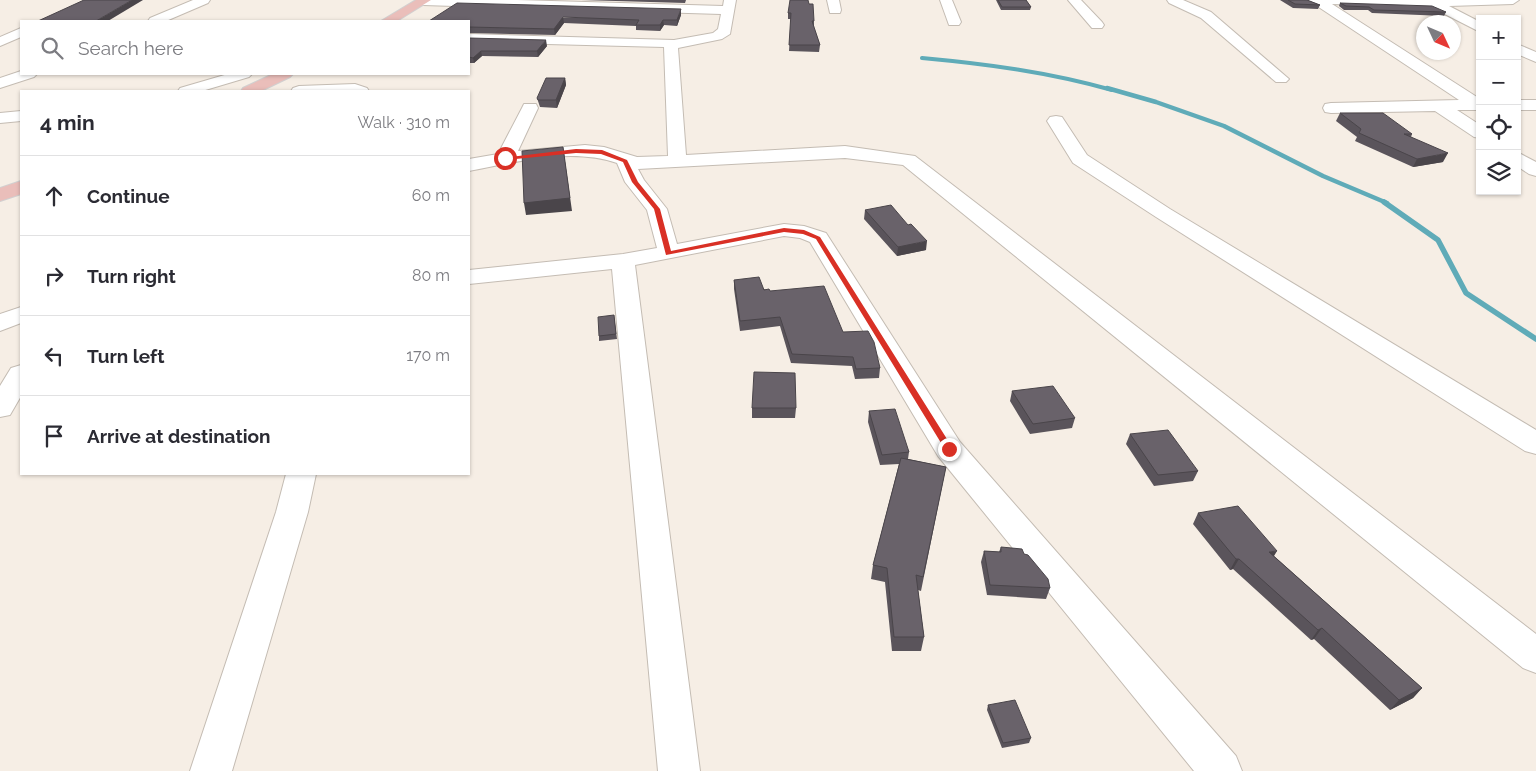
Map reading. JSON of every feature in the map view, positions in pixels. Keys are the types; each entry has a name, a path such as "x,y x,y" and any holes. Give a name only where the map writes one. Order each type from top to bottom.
{"main road":[{"path":"390,20 424,1"},
{"path":"252,90 284,75"},
{"path":"0,195 20,187"}],"street":[{"path":"157,20 204,0"},
{"path":"946,0 954,22"},
{"path":"1074,0 1097,25"},
{"path":"1173,0 1206,15 1281,79"},
{"path":"1311,0 1433,3 1513,0"},
{"path":"1316,0 1476,104"},
{"path":"424,1 728,5 725,31 716,36 671,45 664,42 470,38"},
{"path":"1433,3 1476,26"},
{"path":"0,42 20,32"},
{"path":"671,45 677,160"},
{"path":"1521,50 1536,58"},
{"path":"0,83 27,75"},
{"path":"189,90 241,75"},
{"path":"318,90 355,88 359,90"},
{"path":"1437,105 1476,130"},
{"path":"1331,108 1476,105"},
{"path":"1521,105 1536,105"},
{"path":"505,158 530,108"},
{"path":"0,118 20,116"},
{"path":"1056,121 1080,160 1536,444"},
{"path":"470,165 505,158 576,151 602,152 625,161 637,163 845,152 908,160 1536,656"},
{"path":"625,161 635,182 657,209 669,254"},
{"path":"1521,161 1536,170"},
{"path":"470,277 623,261 669,254 784,230 804,232 818,238 949,449 1220,771"},
{"path":"623,261 679,771"},
{"path":"0,323 20,314"},
{"path":"0,328 20,327"},
{"path":"0,408 20,376"},
{"path":"211,771 292,512 301,475"}],"building":[{"path":"84,0 132,0 98,20 40,20"},
{"path":"790,0 808,0 809,4 813,4 814,21 812,21 820,45 789,45 791,13 788,13"},
{"path":"998,0 1026,0 1031,7 1002,7"},
{"path":"1288,0 1307,0 1320,5 1295,4"},
{"path":"457,3 681,9 677,20 663,20 660,25 636,25 639,20 563,17 554,29 470,27 470,20 431,20"},
{"path":"1340,3 1432,6 1446,12 1374,10 1369,7 1346,6"},
{"path":"470,38 546,40 537,51 481,51 473,58 470,57"},
{"path":"546,78 565,78 556,100 538,100 537,98"},
{"path":"1340,113 1383,113 1412,134 1404,134 1448,153 1417,159 1359,133 1361,129"},
{"path":"563,147 570,198 524,203 522,151"},
{"path":"891,205 908,225 911,224 927,241 898,247 865,210"},
{"path":"759,277 764,290 769,289 770,291 824,286 843,332 868,331 874,342 880,368 856,369 853,357 792,354 780,317 740,321 734,280"},
{"path":"614,315 616,334 599,336 598,317"},
{"path":"754,372 795,373 796,408 752,408"},
{"path":"1053,386 1075,418 1033,424 1012,391"},
{"path":"895,409 909,452 882,455 869,411"},
{"path":"1168,430 1198,471 1158,475 1130,434"},
{"path":"901,458 946,467 923,577 916,575 924,637 894,637 887,568 873,565"},
{"path":"1238,506 1277,551 1269,552 1422,688 1399,700 1322,628 1318,630 1239,559 1236,559 1198,513"},
{"path":"1001,547 1022,549 1024,554 1028,555 1048,579 1050,588 990,585 984,551 1001,552"},
{"path":"1015,700 1031,738 1003,743 988,705"}],"waterway":[{"path":"922,58 1017,70 1064,78 1112,90"},
{"path":"1107,88 1156,102 1224,126 1323,176 1387,203"},
{"path":"1384,202 1438,240 1466,293 1536,339"}],"route":[{"path":"505,158 576,151 602,152 625,161 635,182 657,209 669,254 784,230 804,232 818,238 949,449"}]}
